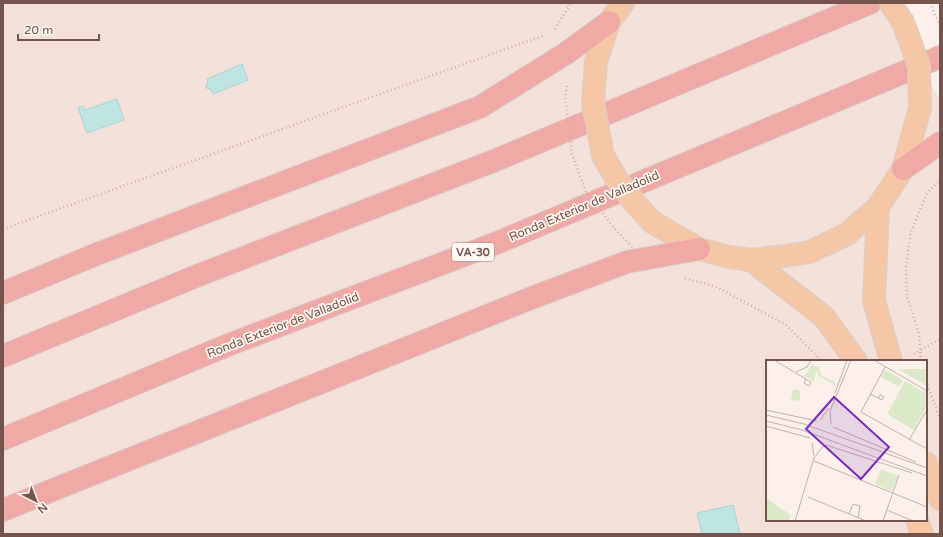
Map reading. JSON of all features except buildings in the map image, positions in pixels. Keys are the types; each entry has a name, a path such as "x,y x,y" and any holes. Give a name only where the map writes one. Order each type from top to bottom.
{"highway":[{"path":"3,356 199,275 496,160 870,3"},
{"path":"3,293 97,254 480,107 565,54 609,22"},
{"name":"Ronda Exterior de Valladolid","path":"3,438 228,345 499,242 940,57"},
{"path":"903,169 940,143"},
{"path":"3,510 527,300 627,262 641,255 699,249"}],"main road":[{"path":"623,3 609,22 596,62 593,102 603,156 618,181 652,222 699,249 730,257 751,260 810,252 847,234 878,207 903,169 920,108 919,66 903,22 890,3"},
{"path":"878,207 874,301 900,359"},
{"path":"751,260 824,317 855,360"},
{"path":"927,466 940,499"},
{"path":"917,521 922,534"}],"path":[{"path":"554,32 571,3"},
{"path":"930,3 940,26"},
{"path":"3,229 546,34"},
{"path":"922,360 919,334 907,296 906,266 911,232 927,193 940,180"},
{"path":"684,278 716,287 786,325 821,360"},
{"path":"900,359 921,351 940,339"},
{"path":"927,384 940,419"}],"shaded area":[{"path":"3,3 884,3 940,100 940,534 3,534"}],"water":[{"path":"242,64 248,80 213,94 211,89 206,88 208,82 207,79"},
{"path":"117,99 124,120 87,133 78,108 83,106 85,110"},
{"path":"733,505 740,534 702,534 697,513"}]}
